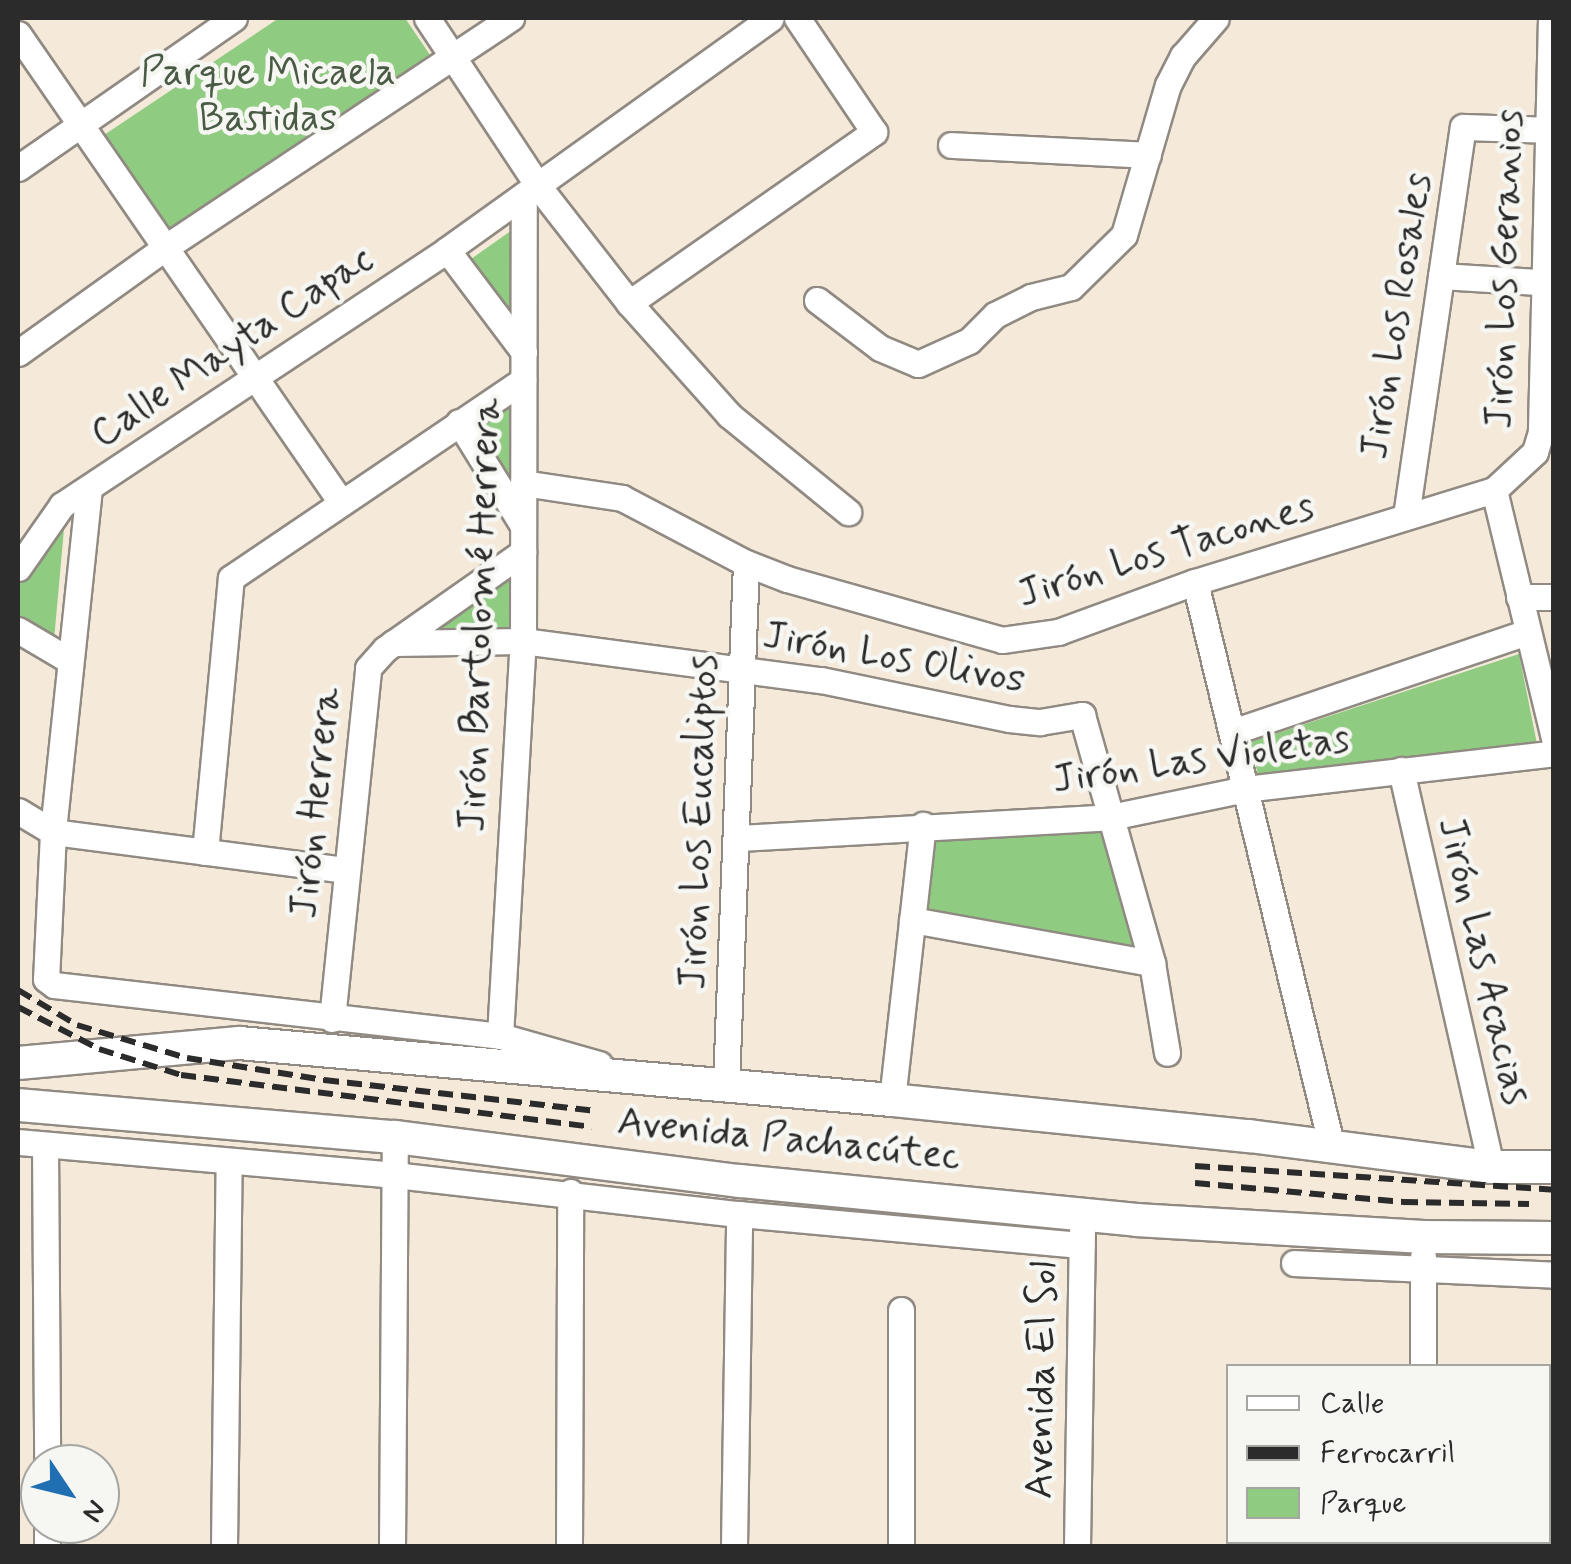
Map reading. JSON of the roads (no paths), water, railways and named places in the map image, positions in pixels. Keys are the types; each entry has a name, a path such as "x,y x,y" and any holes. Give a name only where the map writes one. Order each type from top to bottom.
{"main road":[{"name":"Avenida Pachacútec","path":"18,1063 240,1043 892,1100 1490,1167 1554,1167"},
{"name":"Avenida Pachacútec","path":"18,1104 395,1137 1082,1230 1554,1238"}],"street":[{"path":"18,168 234,18"},
{"path":"428,18 454,55 531,191 729,415 848,512"},
{"path":"18,352 163,249 511,18"},
{"name":"Calle Mayta Capac","path":"46,979 53,832 88,488 447,250 771,18"},
{"path":"629,303 874,132 797,18"},
{"path":"818,300 904,362 918,364 970,341 995,315 1032,297 1071,287 1124,235 1168,85 1184,56 1216,18"},
{"name":"Jirón Los Geranios","path":"1494,490 1547,442 1550,18"},
{"path":"18,34 341,502"},
{"name":"Jirón Los Rosales","path":"1406,516 1463,127 1551,129"},
{"path":"951,145 1148,154"},
{"name":"Jirón Bartolomé Herrera","path":"500,1036 522,641 524,352 531,191"},
{"path":"447,250 524,352"},
{"path":"1440,276 1549,283"},
{"path":"204,852 231,578 524,380"},
{"path":"459,422 523,526"},
{"name":"Jirón Los Tacones","path":"523,483 622,498 746,563 869,605 1002,640 1058,632 1195,582 1494,490"},
{"path":"18,568 62,505 88,488"},
{"path":"1494,490 1554,738"},
{"name":"Jirón Herrera","path":"332,1019 368,668 394,643 523,552"},
{"name":"Jirón Los Eucaliptos","path":"726,1084 746,563"},
{"path":"1195,582 1332,1148"},
{"path":"1519,597 1554,597"},
{"path":"18,630 69,660"},
{"path":"1232,732 1527,632"},
{"name":"Jirón Los Olivos","path":"394,643 522,641 864,687 1009,719 1040,722 1082,715 1110,817"},
{"name":"Jirón Las Violetas","path":"738,838 1110,817 1245,789 1554,753"},
{"name":"Jirón Las Acacias","path":"1401,770 1490,1167"},
{"path":"18,810 53,832 346,870"},
{"path":"1110,817 1152,963 1167,1054"},
{"path":"892,1100 923,825"},
{"path":"912,920 1152,963"},
{"name":"Avenida Pachacútec","path":"46,979 54,985 500,1036 647,1078"},
{"path":"392,1546 395,1137"},
{"name":"Avenida Pachacútec","path":"18,1142 570,1192 739,1214 1082,1230"},
{"path":"45,1145 47,1444"},
{"path":"224,1546 230,1161"},
{"path":"569,1546 570,1192"},
{"path":"734,1546 739,1214"},
{"name":"Avenida El Sol","path":"1077,1546 1082,1230"},
{"path":"1423,1237 1423,1364"},
{"path":"1294,1263 1554,1274"},
{"path":"900,1310 901,1546"}],"railway":[{"path":"18,990 77,1025 187,1058 324,1080 596,1111"},
{"path":"18,1007 99,1049 181,1075 592,1127"},
{"path":"1195,1166 1554,1190"},
{"path":"1195,1183 1403,1202 1529,1204"}],"park label":[{"name":"Parque Micaela Bastidas","path":"268,96"}]}
